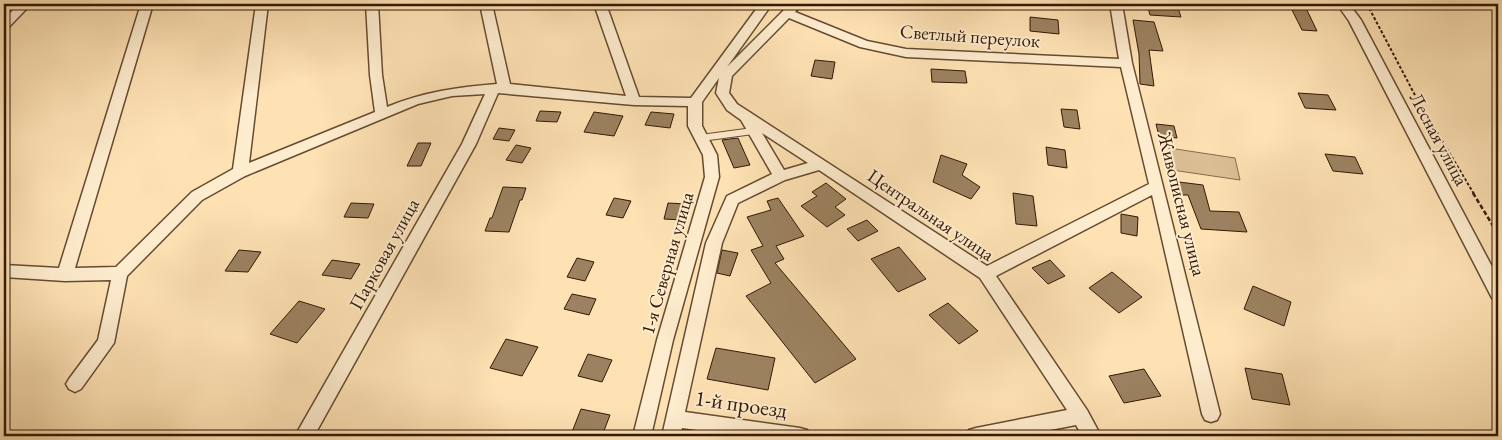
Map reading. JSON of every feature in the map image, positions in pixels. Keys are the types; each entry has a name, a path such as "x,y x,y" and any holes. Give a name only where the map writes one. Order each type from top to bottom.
{"street":[{"path":"4,25 24,4"},
{"path":"65,275 147,4"},
{"path":"240,172 262,4"},
{"path":"372,4 376,75 382,114"},
{"path":"486,4 498,89"},
{"path":"600,4 634,101"},
{"path":"75,384 106,343 120,273 197,196 240,172 414,101 452,92 498,89 634,101 695,102 766,4"},
{"name":"Живописная улица","path":"1116,4 1126,63 1211,414"},
{"name":"Лесная улица","path":"1343,4 1355,20 1498,293"},
{"name":"Светлый переулок","path":"792,8 864,44 906,53 1126,63"},
{"name":"Центральная улица","path":"792,8 726,75 722,93 732,107 749,124 821,164 986,274 1081,416 1092,436"},
{"name":"Парковая улица","path":"304,436 469,144 498,89"},
{"name":"1-я Северная улица","path":"642,436 665,340 712,177 710,156 695,126 695,102"},
{"path":"749,124 780,176"},
{"path":"672,436 714,243 732,200 780,176 821,164"},
{"path":"986,274 1157,186"},
{"path":"4,271 65,275 120,273"},
{"path":"976,436 1081,416"},
{"name":"1-й проезд","path":"676,418 800,436"}],"lane":[{"path":"701,138 749,124"}],"path":[{"path":"1367,4 1417,99 1498,234"}],"shaded area":[{"path":"1169,148 1235,158 1240,180 1172,170"}],"building":[{"path":"1147,4 1177,5 1181,17 1150,15"},
{"path":"1289,4 1304,4 1317,31 1302,30"},
{"path":"1030,17 1058,20 1059,34 1030,31"},
{"path":"1133,20 1154,22 1163,51 1149,50 1154,86 1140,84 1139,54"},
{"path":"815,60 835,62 832,79 811,76"},
{"path":"931,69 965,71 967,83 932,82"},
{"path":"1298,93 1328,95 1336,110 1305,108"},
{"path":"1061,109 1077,110 1080,129 1064,127"},
{"path":"540,111 561,112 557,122 536,121"},
{"path":"594,112 623,116 614,136 584,132"},
{"path":"651,112 674,114 670,128 645,125"},
{"path":"1156,124 1174,126 1177,138 1159,136"},
{"path":"499,128 515,130 509,141 493,139"},
{"path":"738,138 750,165 734,168 722,140"},
{"path":"418,143 431,143 421,166 407,166"},
{"path":"516,145 531,148 522,163 506,160"},
{"path":"1046,147 1065,150 1067,168 1048,165"},
{"path":"1325,154 1355,157 1363,174 1333,171"},
{"path":"941,155 967,164 962,175 980,187 971,199 933,182"},
{"path":"1179,182 1203,185 1210,211 1239,212 1247,232 1201,229 1188,195 1182,195"},
{"path":"826,183 846,199 835,207 845,215 827,227 801,206 817,196 812,192"},
{"path":"503,187 526,188 509,232 485,231 490,218 492,218"},
{"path":"1013,193 1033,196 1037,226 1016,224"},
{"path":"614,198 631,201 623,218 606,215"},
{"path":"778,198 804,236 776,246 784,259 775,263 856,359 815,383 746,296 771,283 751,250 763,246 747,217 771,210 767,201"},
{"path":"351,203 374,204 368,218 344,217"},
{"path":"668,203 686,204 682,220 664,219"},
{"path":"1121,214 1138,217 1137,236 1121,233"},
{"path":"867,220 878,231 858,241 847,229"},
{"path":"899,247 926,279 898,292 871,259"},
{"path":"239,250 261,252 248,272 225,271"},
{"path":"722,250 738,253 730,276 717,273"},
{"path":"577,258 594,262 585,281 567,277"},
{"path":"332,260 360,264 351,279 322,275"},
{"path":"1050,260 1065,276 1048,284 1032,268"},
{"path":"1112,272 1142,297 1119,313 1089,288"},
{"path":"1253,286 1291,302 1284,326 1244,309"},
{"path":"572,294 596,299 589,315 564,309"},
{"path":"299,301 325,309 297,343 270,334"},
{"path":"948,303 978,331 959,344 929,315"},
{"path":"506,339 538,347 522,376 490,368"},
{"path":"716,348 775,358 768,390 707,379"},
{"path":"588,354 612,360 602,382 578,376"},
{"path":"1245,368 1282,374 1290,405 1252,399"},
{"path":"1144,369 1161,396 1124,403 1109,376"},
{"path":"581,409 610,415 602,436 572,432"}]}
